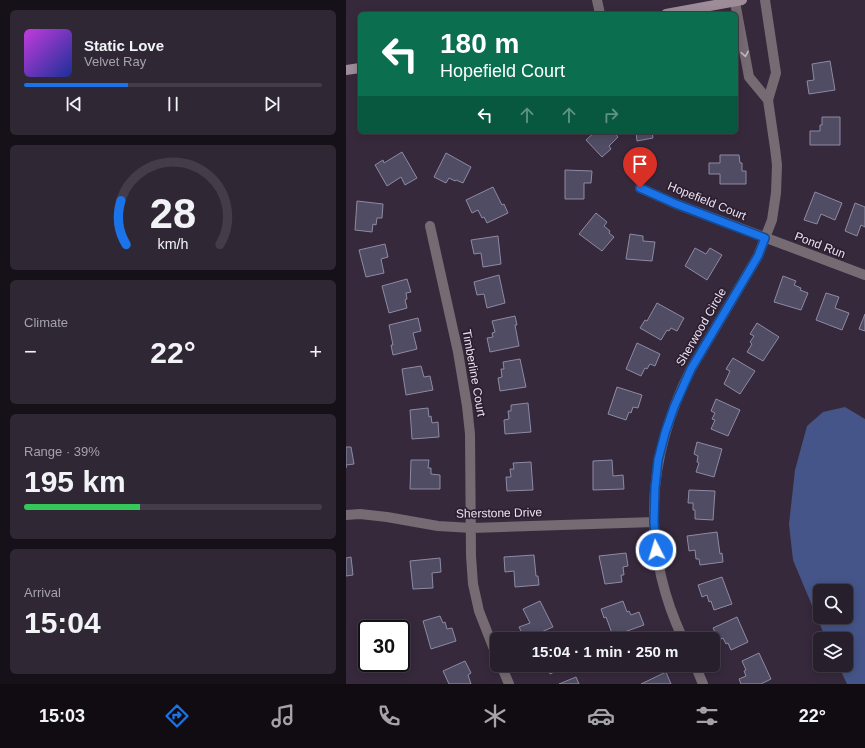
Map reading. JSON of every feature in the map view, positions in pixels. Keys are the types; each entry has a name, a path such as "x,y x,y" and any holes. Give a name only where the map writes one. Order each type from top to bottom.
{"main road":[{"path":"677,12 739,1"},
{"path":"346,70 358,68"}],"street":[{"path":"597,0 600,12"},
{"name":"Sherwood Circle","path":"680,632 670,608 662,580 654,541 655,488 658,460 674,407 691,369 758,256 772,220 776,193 776,148 768,100 776,73 764,0"},
{"path":"739,1 749,77 768,100"},
{"name":"Hopefield Court","path":"640,188 676,204 765,238"},
{"name":"Timberline Court","path":"430,226 460,359 467,406 470,434 472,528 471,556 473,584 479,611 490,639"},
{"name":"Pond Run","path":"765,238 865,276"},
{"name":"Sherstone Drive","path":"346,514 387,517 438,526 472,528 654,522"},
{"path":"504,672 509,684"},
{"path":"698,672 703,684"}],"water":[{"path":"845,407 865,419 865,684 847,684 841,672 853,672 853,632 823,632 820,624 853,624 853,584 813,584 813,608 793,560 789,524 795,470 807,426 823,412"}],"building":[{"path":"830,61 835,90 809,94 807,81 814,80 812,64"},
{"path":"822,117 840,117 840,145 810,145 810,131 820,131"},
{"path":"593,134 616,134 618,137 609,146 611,149 602,157 586,140"},
{"path":"636,134 652,134 653,138 637,141"},
{"path":"402,152 417,178 405,185 401,177 387,186 375,165 383,160 384,163"},
{"path":"446,153 471,167 463,183 449,178 446,183 434,177"},
{"path":"720,155 739,155 740,163 742,163 742,171 746,171 746,184 720,184 720,174 709,174 709,163 720,163"},
{"path":"565,170 592,171 591,183 584,183 584,199 565,199"},
{"path":"493,187 508,213 487,223 484,217 482,218 478,210 472,213 466,200"},
{"path":"815,192 842,203 835,220 821,214 817,224 804,220"},
{"path":"357,201 383,204 382,218 377,218 376,225 373,224 372,232 355,230"},
{"path":"855,203 865,207 865,227 861,225 857,236 845,231"},
{"path":"596,213 607,222 604,226 614,237 602,251 579,234"},
{"path":"630,234 643,236 643,241 655,242 652,261 626,259"},
{"path":"498,236 501,264 483,267 481,253 474,254 471,240"},
{"path":"385,244 388,257 381,259 384,273 366,277 359,250"},
{"path":"695,248 706,254 710,248 722,255 707,280 685,266"},
{"path":"499,275 505,303 487,308 484,294 477,295 474,282"},
{"path":"783,276 796,281 794,285 801,288 800,290 808,293 801,310 774,302"},
{"path":"407,279 411,292 406,293 407,299 405,300 407,308 389,313 382,286"},
{"path":"826,293 839,297 835,308 849,313 842,330 816,320"},
{"path":"657,303 684,318 677,331 671,328 669,331 667,330 661,340 640,328 645,320 647,321"},
{"path":"865,314 865,331 859,329"},
{"path":"515,316 519,346 490,352 487,338 493,337 492,333 495,332 492,321"},
{"path":"418,318 421,331 413,333 417,349 393,355 391,345 393,345 389,325"},
{"path":"757,323 779,337 763,361 747,352 752,344 750,342 754,336 750,334"},
{"path":"637,343 660,354 655,366 650,364 647,369 645,368 641,376 626,369"},
{"path":"733,358 755,371 740,394 724,384 730,371 726,369"},
{"path":"520,359 526,387 500,391 498,378 502,377 501,369 504,369 503,362"},
{"path":"421,366 424,377 430,376 433,390 406,395 402,369"},
{"path":"617,387 642,395 638,408 633,407 626,420 608,414"},
{"path":"716,399 740,410 728,436 711,429 715,420 712,419 715,413 711,411"},
{"path":"528,403 531,432 505,434 504,420 509,419 508,411 511,411 511,405"},
{"path":"428,408 429,417 431,416 432,423 438,422 439,437 412,439 410,410"},
{"path":"697,442 722,449 714,477 696,472 699,463 697,462 698,456 694,454"},
{"path":"346,447 351,447 354,464 346,465"},
{"path":"411,460 429,460 428,468 431,468 431,474 440,475 440,489 410,489"},
{"path":"612,460 613,476 623,475 624,489 593,490 593,461"},
{"path":"531,462 533,490 507,491 506,477 511,477 510,469 514,469 513,463"},
{"path":"689,490 715,491 713,520 695,519 693,503 688,503"},
{"path":"717,532 720,554 722,553 723,562 700,565 699,559 696,559 695,550 689,551 687,536"},
{"path":"626,553 628,566 623,567 624,575 621,575 622,582 605,584 599,556"},
{"path":"534,555 536,576 538,576 539,585 515,587 514,571 505,572 504,557"},
{"path":"351,557 353,575 346,576 346,558"},
{"path":"440,558 441,572 432,573 433,588 413,589 410,561"},
{"path":"722,577 732,604 714,610 707,595 702,597 698,585"},
{"path":"540,601 553,627 541,632 522,632 519,627 530,623 523,609"},
{"path":"623,601 627,612 629,611 631,615 639,612 644,625 624,632 612,632 606,617 604,618 601,609"},
{"path":"440,616 443,623 445,622 447,629 452,628 456,641 431,649 423,621"},
{"path":"737,617 748,642 731,650 728,643 726,644 723,638 720,640 720,632 715,632 713,628"},
{"path":"759,653 771,679 761,684 741,684 739,679 746,676 744,671 746,670 742,661"},
{"path":"465,661 471,673 468,675 471,684 449,684 443,671"},
{"path":"666,672 671,684 641,684"},
{"path":"576,677 579,684 559,684"}],"route":[{"path":"640,188 676,204 765,238 758,256 691,369 674,407 658,460 654,522 654,541 656,550"}]}
